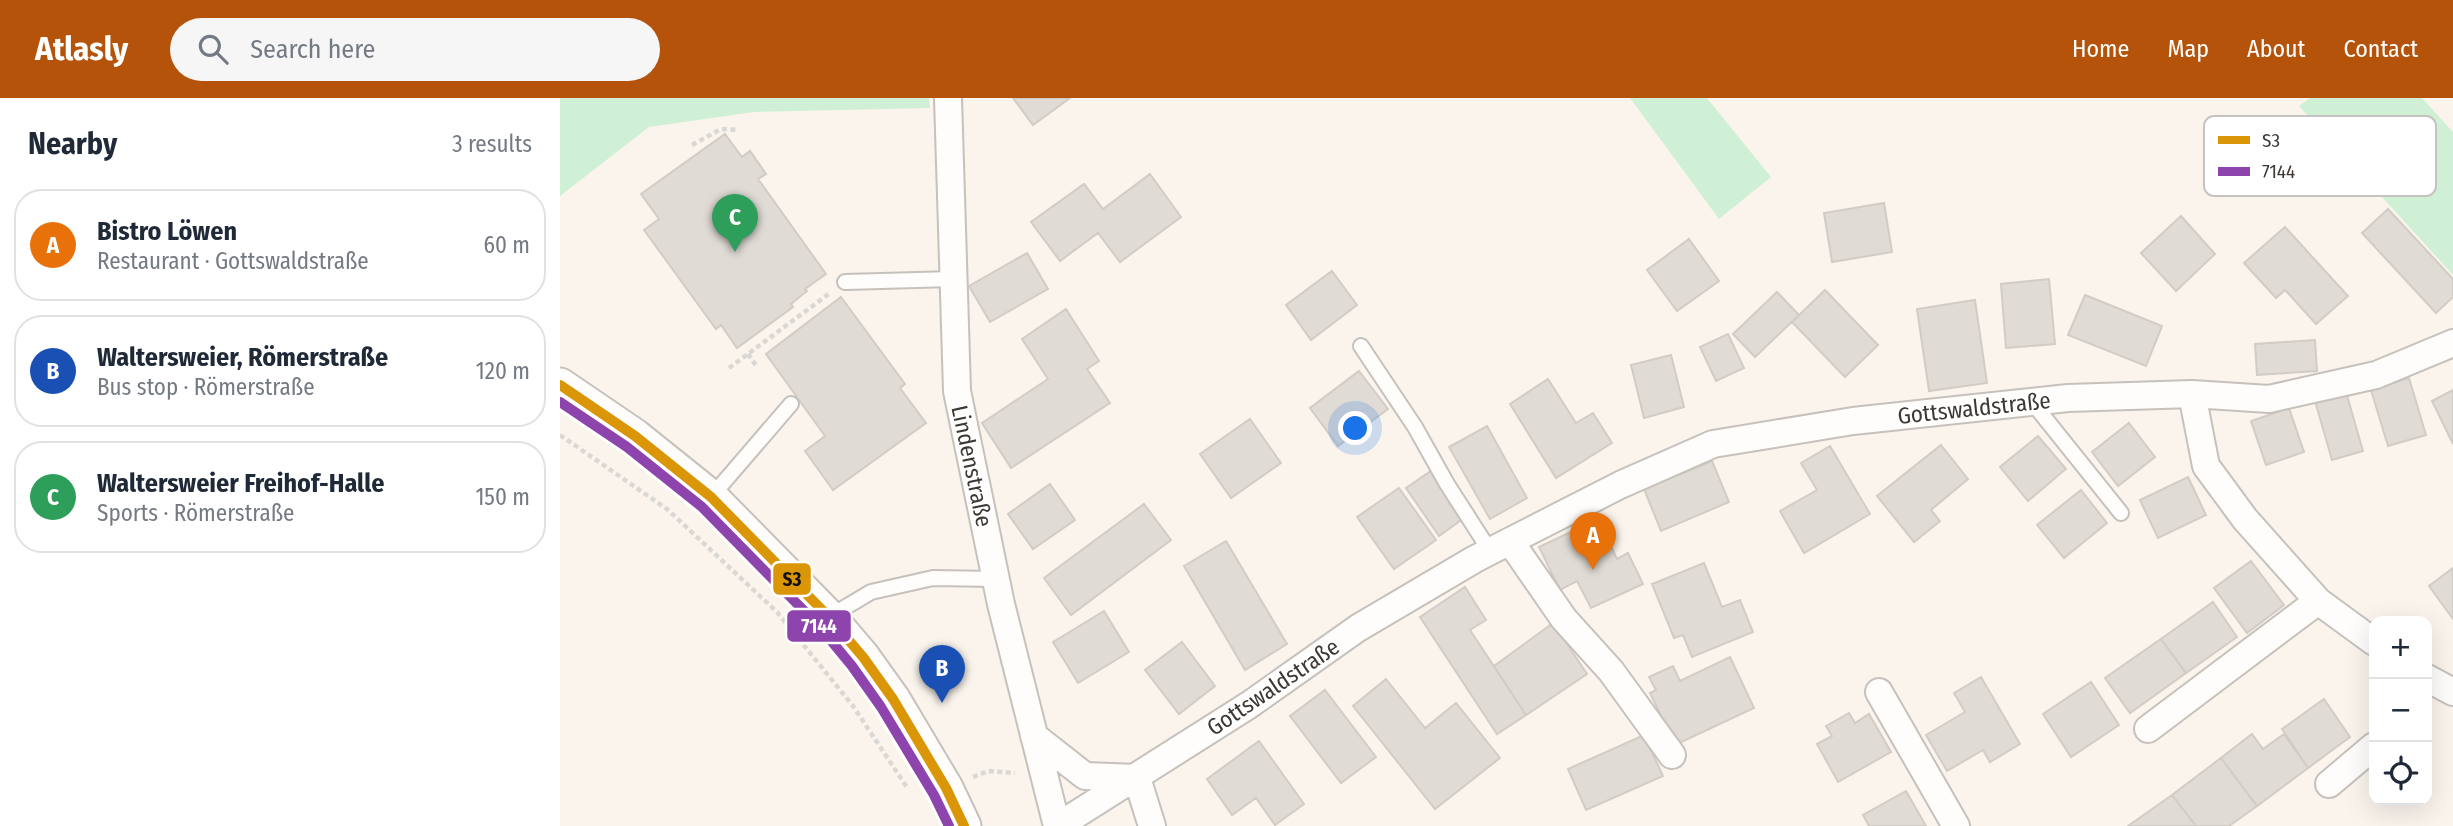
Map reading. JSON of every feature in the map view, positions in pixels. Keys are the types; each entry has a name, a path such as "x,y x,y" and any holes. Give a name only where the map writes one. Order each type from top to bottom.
{"street":[{"name":"Lindenstraße","path":"948,98 957,391 996,579 1058,826"},
{"name":"Gottswaldstraße","path":"1058,826 1249,705 1358,628 1500,546 1620,485 1713,444 1853,421 2068,398 2192,394 2269,400 2376,375 2453,343"},
{"path":"560,385 635,436 711,497 829,617 863,657 892,699 946,788 964,826"},
{"path":"2192,394 2206,466 2245,519 2318,601 2369,638"},
{"path":"1500,546 1611,671 1672,755"},
{"path":"2148,729 2318,601"},
{"path":"1880,692 1956,826"},
{"path":"1034,736 1085,776 1137,778 1152,826"},
{"path":"2329,784 2369,750"}],"lane":[{"path":"845,282 953,279"},
{"path":"1361,346 1415,427 1447,484 1500,546"},
{"path":"2032,402 2121,513"},
{"path":"711,497 790,404"},
{"path":"829,617 871,592 933,578 996,579"}],"path":[{"path":"692,145 721,129 739,130"},
{"path":"729,368 845,282"},
{"path":"748,354 757,367"},
{"path":"560,435 667,509 777,612 853,706 912,795"}],"green space":[{"path":"560,98 929,98 930,108 754,112 649,127 560,196"},
{"path":"1630,98 1707,98 1771,177 1719,219"},
{"path":"2310,98 2422,98 2453,132 2453,275 2381,196 2436,196 2436,116 2308,116 2299,106"}],"building":[{"path":"1013,98 1070,98 1033,125"},
{"path":"725,134 742,157 750,151 766,174 758,179 826,274 805,289 807,291 791,304 793,307 737,348 721,325 716,329 644,230 659,219 641,194"},
{"path":"1150,174 1181,217 1120,262 1098,233 1060,261 1031,222 1084,184 1103,209"},
{"path":"1884,203 1892,252 1832,262 1824,213"},
{"path":"2388,209 2453,279 2453,297 2436,313 2362,233"},
{"path":"2181,216 2215,254 2176,291 2141,253"},
{"path":"2285,227 2348,296 2316,324 2285,290 2276,298 2244,263"},
{"path":"1689,239 1719,281 1677,311 1647,270"},
{"path":"1027,253 1048,289 990,322 969,286"},
{"path":"1332,271 1357,305 1311,340 1286,305"},
{"path":"2049,279 2055,344 2006,348 2001,284"},
{"path":"1825,290 1878,345 1845,377 1792,322"},
{"path":"1777,292 1799,315 1755,357 1733,334"},
{"path":"2085,295 2162,326 2146,366 2068,335"},
{"path":"841,297 905,384 900,388 926,423 833,490 805,451 825,436 766,354"},
{"path":"1975,300 1987,383 1929,391 1917,309"},
{"path":"1066,309 1099,361 1087,369 1110,403 1011,468 982,423 1048,379 1022,339"},
{"path":"1728,334 1744,368 1716,381 1700,347"},
{"path":"2315,340 2317,371 2257,375 2255,344"},
{"path":"1671,355 1684,407 1644,418 1631,365"},
{"path":"1359,371 1388,409 1338,446 1310,408"},
{"path":"2409,378 2426,435 2388,446 2371,390"},
{"path":"1548,379 1576,423 1593,413 1612,443 1556,478 1510,404"},
{"path":"2453,390 2453,444 2432,401"},
{"path":"2346,392 2363,451 2332,460 2315,401"},
{"path":"2289,408 2304,452 2266,465 2251,421"},
{"path":"1250,419 1281,463 1231,498 1200,454"},
{"path":"2129,423 2155,457 2118,486 2092,452"},
{"path":"1487,426 1527,498 1490,519 1449,447"},
{"path":"2038,436 2066,469 2028,501 2000,467"},
{"path":"1941,445 1968,479 1931,510 1940,521 1914,542 1877,496"},
{"path":"1830,446 1870,514 1804,553 1780,511 1817,490 1801,463"},
{"path":"1712,461 1729,502 1661,531 1644,489"},
{"path":"1431,471 1464,518 1439,536 1406,488"},
{"path":"2188,477 2206,515 2158,538 2140,500"},
{"path":"1050,484 1075,520 1033,549 1008,514"},
{"path":"1399,488 1436,540 1394,569 1357,517"},
{"path":"2081,490 2107,523 2064,558 2037,525"},
{"path":"1144,504 1171,540 1071,615 1044,578"},
{"path":"1598,519 1617,559 1628,553 1643,584 1591,608 1577,581 1560,590 1539,547"},
{"path":"1226,541 1287,644 1245,670 1184,566"},
{"path":"2251,561 2284,605 2247,633 2214,588"},
{"path":"1704,563 1722,607 1740,600 1753,632 1692,657 1683,635 1674,638 1652,584"},
{"path":"2453,568 2453,619 2429,586"},
{"path":"1465,587 1486,620 1470,630 1526,715 1497,734 1420,617"},
{"path":"2213,602 2237,637 2186,673 2161,639"},
{"path":"1104,611 1129,652 1078,683 1053,642"},
{"path":"1553,623 1587,674 1526,715 1494,666"},
{"path":"2161,639 2186,673 2130,713 2105,678"},
{"path":"1182,642 1215,686 1179,714 1145,670"},
{"path":"1730,657 1754,708 1675,745 1650,693 1656,690 1649,677 1673,666 1680,681"},
{"path":"1981,677 2020,744 1990,762 1983,750 1947,771 1926,735 1965,712 1954,693"},
{"path":"1386,679 1425,728 1456,703 1500,758 1435,809 1353,706"},
{"path":"2091,682 2119,725 2071,757 2043,714"},
{"path":"1325,690 1376,757 1341,783 1290,716"},
{"path":"2324,699 2350,737 2308,768 2282,729"},
{"path":"1849,713 1855,723 1869,714 1891,752 1838,782 1817,744 1832,736 1826,726"},
{"path":"2252,734 2263,749 2284,734 2308,768 2257,806 2221,758"},
{"path":"1644,735 1663,776 1586,810 1568,769"},
{"path":"1259,741 1304,804 1275,825 1256,798 1232,815 1207,779"},
{"path":"2221,758 2257,806 2229,826 2196,826 2172,795"},
{"path":"1906,791 1926,826 1869,826 1863,815"},
{"path":"2172,795 2196,826 2128,826"}],"transit line":[{"name":"S3","path":"560,385 635,436 711,497 829,617 863,657 893,699 946,788 964,826"},
{"name":"7144","path":"560,402 627,447 702,507 819,626 881,707 934,795 949,826"}],"place":[{"name":"Waltersweier Freihof-Halle","path":"735,252"},
{"name":"Bistro Löwen","path":"1593,570"},
{"name":"Waltersweier, Römerstraße","path":"942,703"}]}
